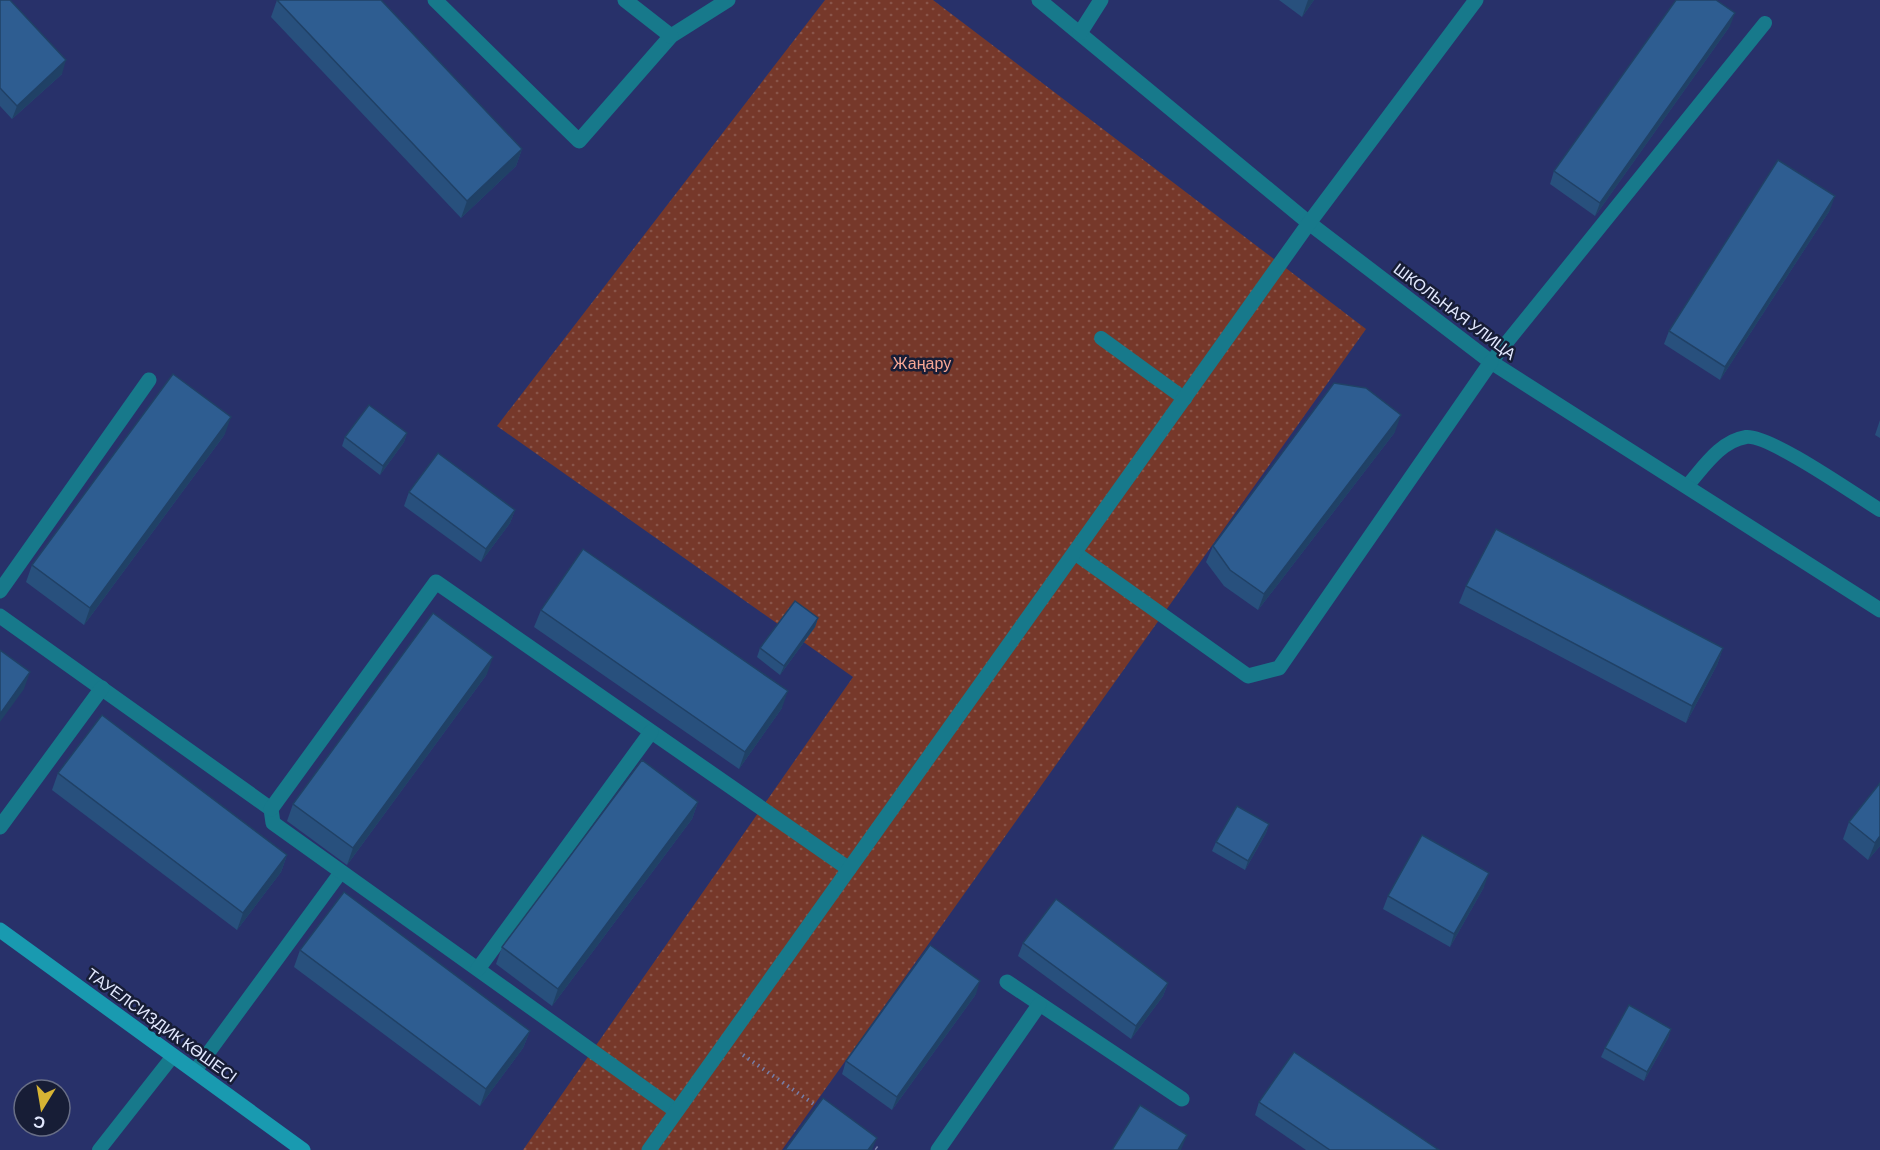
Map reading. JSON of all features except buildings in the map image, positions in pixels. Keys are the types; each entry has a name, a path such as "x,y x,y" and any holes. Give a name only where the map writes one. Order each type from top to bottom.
{"street":[{"path":"435,0 579,141 671,36 728,0"},
{"path":"625,0 671,36"},
{"name":"ШКОЛЬНАЯ УЛИЦА","path":"1039,0 1309,223 1491,362 1880,610"},
{"path":"1080,33 1101,0"},
{"path":"649,1150 1309,223 1476,0"},
{"path":"1075,553 1248,676 1279,668 1491,362"},
{"path":"0,591 149,380"},
{"path":"676,1111 273,823 271,809 436,582 849,869"},
{"path":"0,616 271,809"},
{"path":"0,827 102,688"},
{"path":"478,969 651,732"},
{"name":"ТАУЕЛСИЗДИК КӨШЕСІ","path":"0,930 303,1150"},
{"path":"1007,982 1182,1099"},
{"path":"938,1150 1039,1005"}],"lane":[{"path":"1491,362 1765,23"},
{"path":"1101,338 1185,399"},
{"path":"1687,486 1722,447 1747,437 1765,442 1788,453 1880,510"},
{"path":"195,1071 341,872"},
{"path":"99,1150 173,1056"}],"path":[{"path":"726,1042 826,1113"},
{"path":"862,1138 879,1150"}],"green space":[{"name":"Жаңару","path":"825,0 933,0 1366,329 782,1150 523,1150 853,677 497,426"}]}
